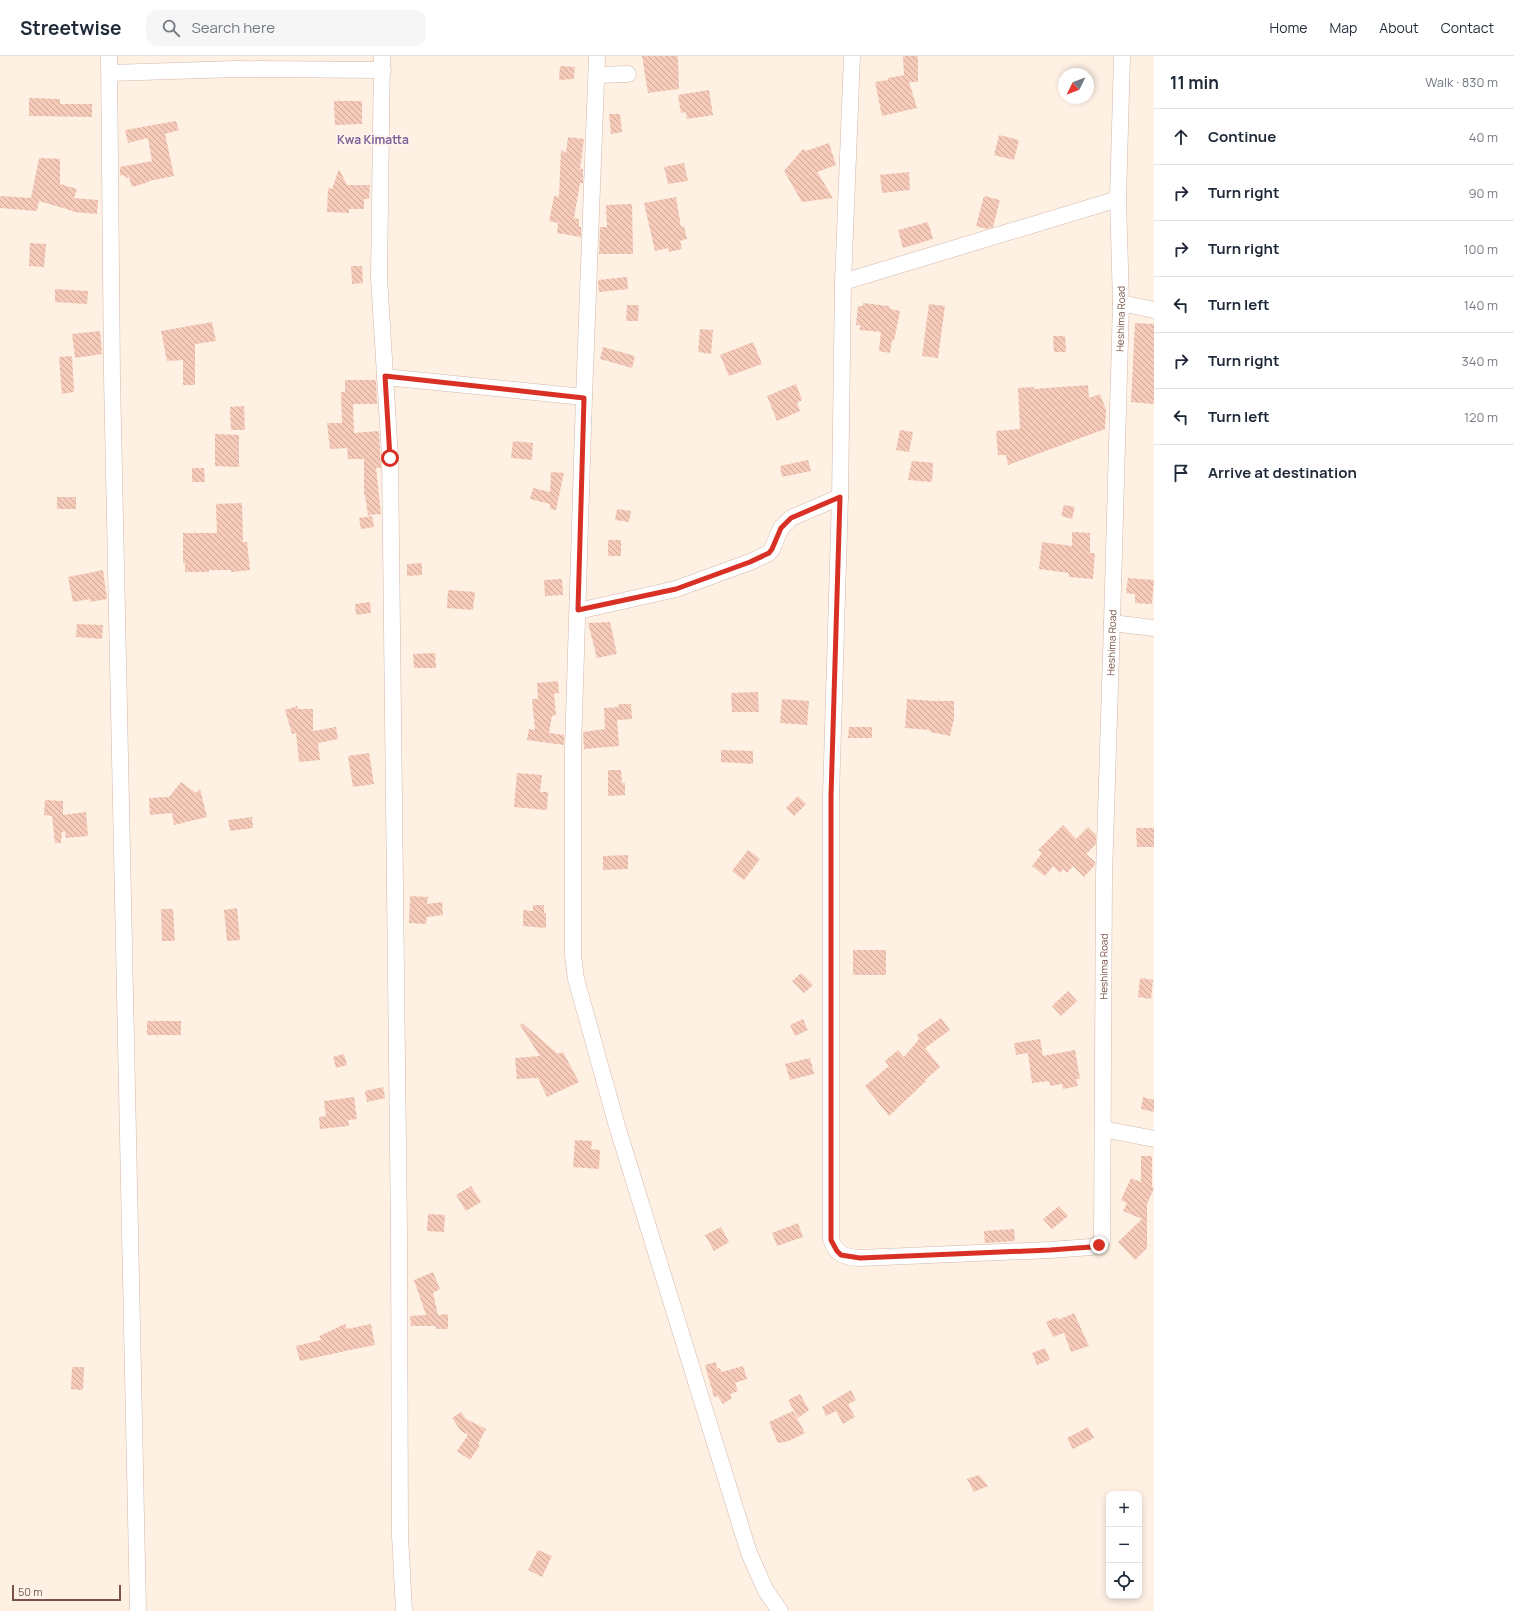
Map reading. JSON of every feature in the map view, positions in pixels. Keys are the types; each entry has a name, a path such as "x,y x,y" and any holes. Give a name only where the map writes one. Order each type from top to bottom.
{"street":[{"path":"109,56 113,385 138,1611"},
{"path":"597,56 573,748 572,954 576,979 617,1126 749,1553 766,1591 780,1611"},
{"path":"578,610 676,589 750,562 769,553 781,528 791,518 840,497 843,282 852,56"},
{"name":"Heshima Road","path":"840,497 831,796 831,1240 833,1246 841,1255 860,1258 1050,1250 1099,1245 1102,1242 1101,1176 1104,1129 1104,876 1121,303 1118,199 1122,56"},
{"path":"110,73 383,63 379,277 390,458 399,1233 400,1527 404,1611"},
{"path":"597,75 628,74"},
{"path":"843,282 1118,199"},
{"path":"1121,303 1154,310"},
{"path":"385,376 584,398"},
{"path":"1112,623 1154,628"},
{"path":"1104,1129 1154,1139"}],"building":[{"path":"642,56 678,56 679,89 648,93"},
{"path":"903,56 918,56 918,82 909,82 917,108 882,116 875,82 904,75"},
{"path":"560,66 575,67 574,79 559,80"},
{"path":"709,90 713,115 687,119 686,112 681,113 678,95"},
{"path":"29,98 60,99 60,104 92,104 92,117 29,116"},
{"path":"334,101 362,101 362,124 335,125"},
{"path":"609,114 620,114 622,132 611,134"},
{"path":"176,121 179,130 165,134 174,176 148,181 149,182 132,187 129,177 126,178 125,176 120,175 120,167 152,161 148,138 128,143 125,130"},
{"path":"999,135 1019,140 1014,160 994,155"},
{"path":"568,137 584,139 580,169 583,169 583,183 580,183 574,218 579,219 581,237 557,233 558,223 549,221 554,196 559,197 561,150 566,153"},
{"path":"829,143 836,165 817,172 833,198 802,202 784,171 803,149 806,151"},
{"path":"39,158 60,159 60,184 77,189 74,198 98,200 97,214 73,212 39,201 37,211 0,208 0,196 31,198"},
{"path":"684,163 688,181 668,184 664,167"},
{"path":"339,169 347,185 370,185 369,199 364,199 364,209 349,209 349,213 327,212 328,188 332,189"},
{"path":"909,172 910,190 882,193 880,175"},
{"path":"984,196 1000,200 993,227 986,229 976,226"},
{"path":"676,197 681,227 684,226 687,239 680,241 682,249 669,252 668,248 655,251 644,203"},
{"path":"632,204 633,254 599,254 600,227 607,227 606,205"},
{"path":"928,222 933,239 903,248 898,230"},
{"path":"30,243 46,244 44,267 29,266"},
{"path":"351,266 362,266 363,283 352,284"},
{"path":"627,277 628,289 599,292 598,280"},
{"path":"55,289 88,291 87,304 55,302"},
{"path":"863,303 889,306 890,309 900,311 890,353 879,351 881,332 860,330 860,325 856,325 858,306 863,306"},
{"path":"929,304 945,306 938,358 922,356"},
{"path":"627,305 639,305 638,321 626,321"},
{"path":"212,322 216,341 195,344 195,385 183,385 183,360 167,361 161,331"},
{"path":"1135,323 1154,324 1154,404 1131,402"},
{"path":"700,329 713,330 711,354 698,352"},
{"path":"100,331 102,354 75,358 72,334"},
{"path":"1053,336 1065,336 1066,352 1054,352"},
{"path":"753,342 762,364 729,376 720,355"},
{"path":"603,347 635,356 632,368 600,359"},
{"path":"72,356 74,392 62,394 59,357"},
{"path":"345,380 376,380 377,404 353,404 354,433 379,431 381,468 376,468 381,514 368,515 364,495 364,459 348,459 347,448 330,449 327,423 342,423 341,392 345,392"},
{"path":"796,384 802,400 797,403 800,411 777,421 767,396"},
{"path":"1088,385 1089,398 1100,394 1106,410 1105,429 1008,465 1006,455 998,455 996,431 1020,429 1018,388 1034,387 1034,389"},
{"path":"244,406 245,430 231,430 230,407"},
{"path":"900,430 913,432 909,452 896,450"},
{"path":"215,434 239,435 239,467 215,466"},
{"path":"513,441 533,443 532,460 511,458"},
{"path":"808,460 811,471 782,477 780,466"},
{"path":"912,461 933,463 932,482 908,480"},
{"path":"192,468 204,468 205,482 192,482"},
{"path":"551,472 564,473 556,510 550,509 550,504 530,499 533,488 550,492"},
{"path":"57,497 76,497 76,509 57,509"},
{"path":"242,503 243,542 247,542 250,570 231,572 231,570 209,570 209,572 185,572 185,563 183,563 183,533 217,533 216,504"},
{"path":"1064,505 1075,507 1072,519 1061,516"},
{"path":"617,509 631,511 629,522 615,520"},
{"path":"372,516 374,527 361,529 359,518"},
{"path":"1072,532 1090,533 1090,553 1095,553 1093,579 1069,577 1069,573 1039,569 1042,542 1072,546"},
{"path":"608,540 621,540 621,556 608,556"},
{"path":"422,563 422,575 407,576 407,564"},
{"path":"103,570 107,599 90,602 90,599 73,602 68,577"},
{"path":"1128,578 1154,580 1152,604 1135,603 1135,594 1126,593"},
{"path":"562,579 563,595 545,596 544,580"},
{"path":"448,590 475,592 473,610 447,608"},
{"path":"370,602 371,613 356,615 355,604"},
{"path":"610,622 617,654 597,658 588,623"},
{"path":"77,624 103,625 102,639 76,637"},
{"path":"435,653 436,668 414,668 413,654"},
{"path":"558,681 559,693 554,694 556,715 552,716 549,733 564,735 564,745 527,740 529,729 535,730 532,699 538,699 537,683"},
{"path":"758,692 759,712 732,712 731,693"},
{"path":"782,699 809,701 807,725 780,723"},
{"path":"907,699 954,701 954,719 950,736 930,732 931,730 905,728"},
{"path":"619,704 631,704 632,719 617,720 619,746 584,749 583,732 605,729 604,708 618,707"},
{"path":"297,706 298,709 313,709 313,731 336,727 338,739 318,743 320,760 299,762 296,733 292,734 285,710"},
{"path":"849,727 872,727 872,738 848,738"},
{"path":"721,750 753,751 753,764 721,762"},
{"path":"369,753 374,784 353,787 348,756"},
{"path":"608,770 621,770 622,783 625,783 625,795 608,796"},
{"path":"517,773 542,775 540,792 548,792 547,810 514,807"},
{"path":"181,782 196,793 200,789 207,817 174,825 172,813 150,815 149,798 169,797"},
{"path":"798,796 806,804 794,816 786,808"},
{"path":"45,800 63,801 63,815 86,812 88,836 66,838 65,831 62,832 61,843 55,843 52,816 44,815"},
{"path":"252,817 253,828 230,831 228,820"},
{"path":"1063,825 1076,839 1088,827 1096,835 1096,844 1086,854 1095,862 1095,865 1084,877 1073,866 1067,873 1063,869 1060,873 1053,866 1045,876 1032,866 1042,853 1038,850"},
{"path":"1136,828 1154,828 1154,847 1137,847"},
{"path":"748,850 760,859 744,880 732,871"},
{"path":"628,855 628,869 603,870 603,856"},
{"path":"410,896 428,897 427,904 442,902 443,915 427,917 426,924 409,923"},
{"path":"533,905 544,905 544,913 546,913 546,928 523,926 523,910 533,911"},
{"path":"237,908 240,940 227,941 224,910"},
{"path":"161,909 173,909 175,941 162,941"},
{"path":"853,950 886,950 886,975 853,975"},
{"path":"801,973 813,985 804,993 792,981"},
{"path":"1140,978 1153,980 1151,999 1138,997"},
{"path":"1068,991 1077,1001 1061,1016 1052,1006"},
{"path":"941,1018 950,1030 925,1048 940,1067 889,1116 865,1086 889,1066 885,1061 898,1050 904,1057 919,1039 917,1035"},
{"path":"803,1019 808,1030 795,1036 790,1025"},
{"path":"147,1021 181,1021 181,1035 147,1035"},
{"path":"522,1023 558,1054 563,1052 579,1082 547,1097 538,1078 517,1079 515,1058 540,1056 520,1025"},
{"path":"1040,1039 1043,1056 1075,1050 1080,1079 1076,1079 1078,1086 1063,1089 1062,1084 1050,1086 1049,1081 1032,1083 1028,1053 1016,1055 1014,1043"},
{"path":"344,1054 347,1065 336,1068 333,1057"},
{"path":"810,1058 814,1074 790,1080 785,1064"},
{"path":"383,1087 385,1098 367,1102 365,1091"},
{"path":"354,1097 357,1119 348,1120 349,1126 320,1129 319,1117 326,1116 324,1101"},
{"path":"1143,1097 1154,1100 1154,1112 1141,1109"},
{"path":"575,1140 592,1141 591,1149 600,1150 599,1169 573,1167"},
{"path":"1141,1156 1152,1156 1152,1187 1154,1188 1147,1204 1147,1248 1135,1260 1118,1242 1142,1219 1123,1211 1127,1203 1121,1200 1131,1178 1141,1182"},
{"path":"471,1186 481,1202 466,1211 456,1195"},
{"path":"1059,1206 1068,1216 1052,1229 1043,1219"},
{"path":"428,1214 445,1215 444,1232 427,1231"},
{"path":"798,1223 803,1237 777,1246 772,1233"},
{"path":"721,1227 729,1242 714,1251 705,1235"},
{"path":"1014,1229 1015,1241 985,1243 984,1231"},
{"path":"433,1272 440,1289 433,1293 438,1315 448,1314 448,1329 436,1329 436,1326 411,1326 410,1316 426,1315 414,1280"},
{"path":"1074,1313 1089,1346 1071,1352 1064,1333 1053,1337 1046,1322 1057,1317 1058,1320"},
{"path":"345,1324 347,1329 371,1324 375,1345 300,1361 296,1346 321,1340 319,1336"},
{"path":"1045,1348 1050,1360 1037,1365 1032,1353"},
{"path":"716,1362 717,1369 720,1368 721,1372 743,1366 747,1379 735,1383 738,1391 730,1394 732,1398 723,1404 718,1396 714,1397 705,1365"},
{"path":"72,1367 84,1367 83,1390 71,1389"},
{"path":"851,1390 856,1400 848,1404 855,1417 843,1424 836,1411 826,1416 822,1407"},
{"path":"800,1394 809,1410 798,1418 788,1400"},
{"path":"793,1411 805,1433 789,1441 778,1443 769,1422"},
{"path":"461,1412 466,1419 486,1429 478,1444 480,1445 470,1460 457,1451 468,1435 461,1431 452,1418"},
{"path":"1088,1427 1094,1438 1073,1449 1067,1438"},
{"path":"979,1475 988,1486 974,1492 967,1479"},
{"path":"538,1550 552,1556 542,1577 528,1570"}],"district":[{"name":"Kwa Kimatta","path":"373,140"}],"route":[{"path":"390,458 385,376 584,398 578,610 676,589 750,562 769,553 781,528 791,518 840,497 831,796 831,1240 833,1246 841,1255 860,1258 1050,1250 1099,1245"}]}
